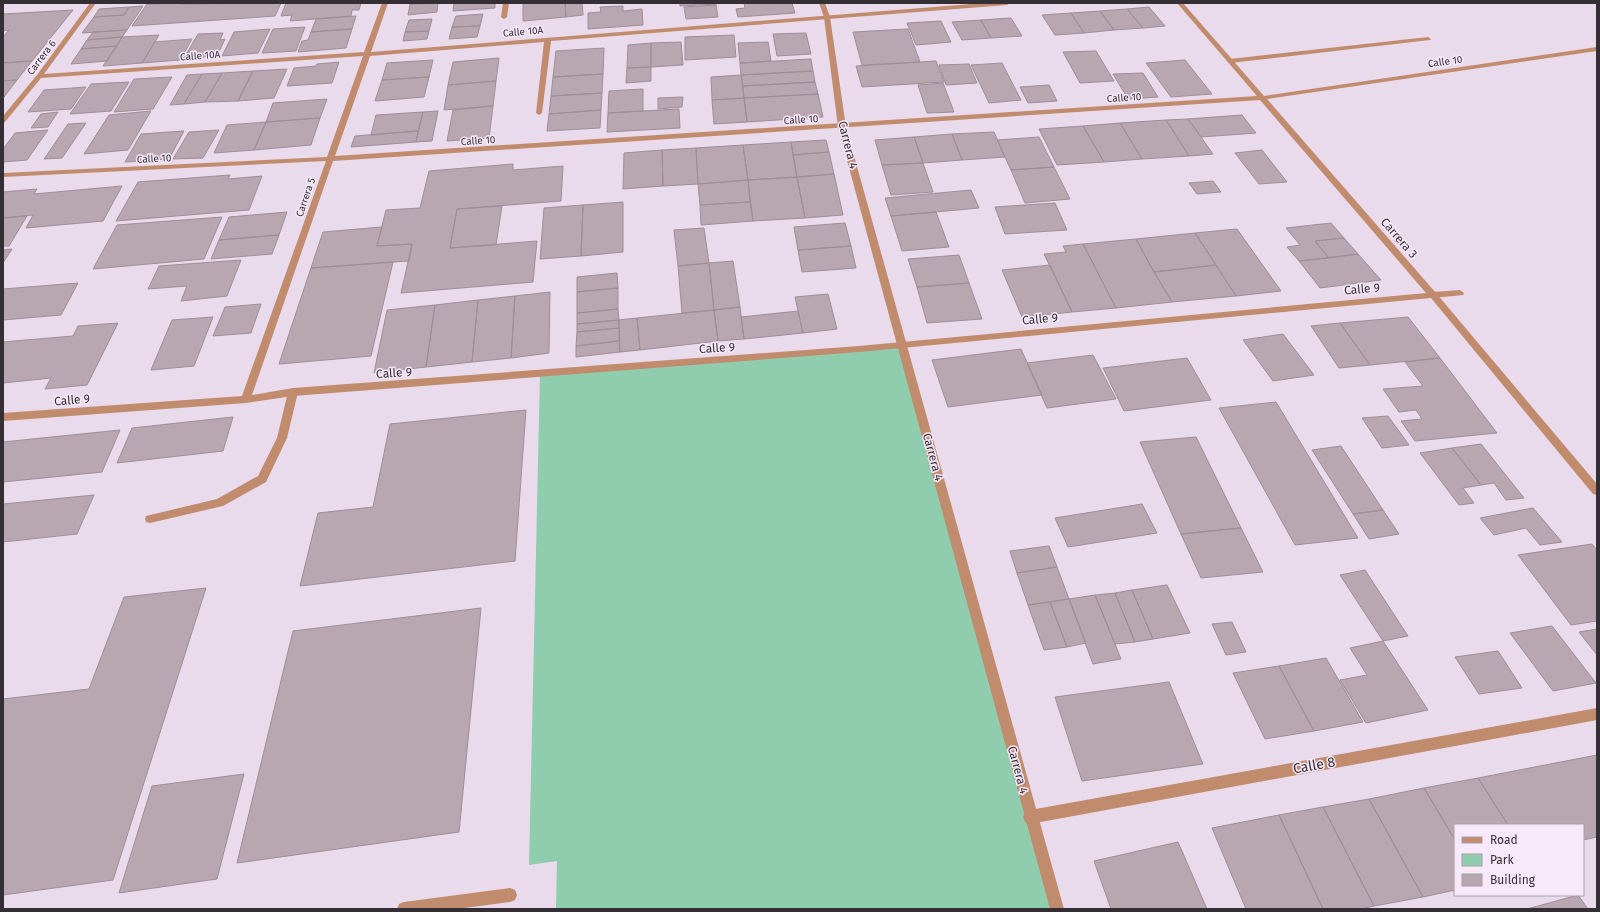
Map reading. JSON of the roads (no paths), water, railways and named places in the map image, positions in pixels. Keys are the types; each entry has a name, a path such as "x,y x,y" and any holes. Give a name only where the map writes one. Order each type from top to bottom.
{"street":[{"name":"Carrera 6","path":"3,121 39,76 93,3"},
{"name":"Carrera 5","path":"246,399 385,3"},
{"path":"504,17 506,3"},
{"name":"Carrera 4","path":"822,3 827,17 842,127 1030,816 1057,909"},
{"name":"Calle 10A","path":"39,76 367,54 1007,3"},
{"name":"Carrera 3","path":"1180,3 1433,295 1597,491"},
{"path":"539,113 548,39"},
{"path":"1230,61 1428,39"},
{"name":"Calle 10","path":"3,175 330,159 842,127 1261,98 1597,49"},
{"name":"Calle 9","path":"3,417 246,399 293,392 835,350 1460,292"},
{"path":"150,519 219,503 262,479 282,438 293,392"},
{"name":"Calle 8","path":"1030,816 1597,714"},
{"path":"404,909 510,895"}]}
